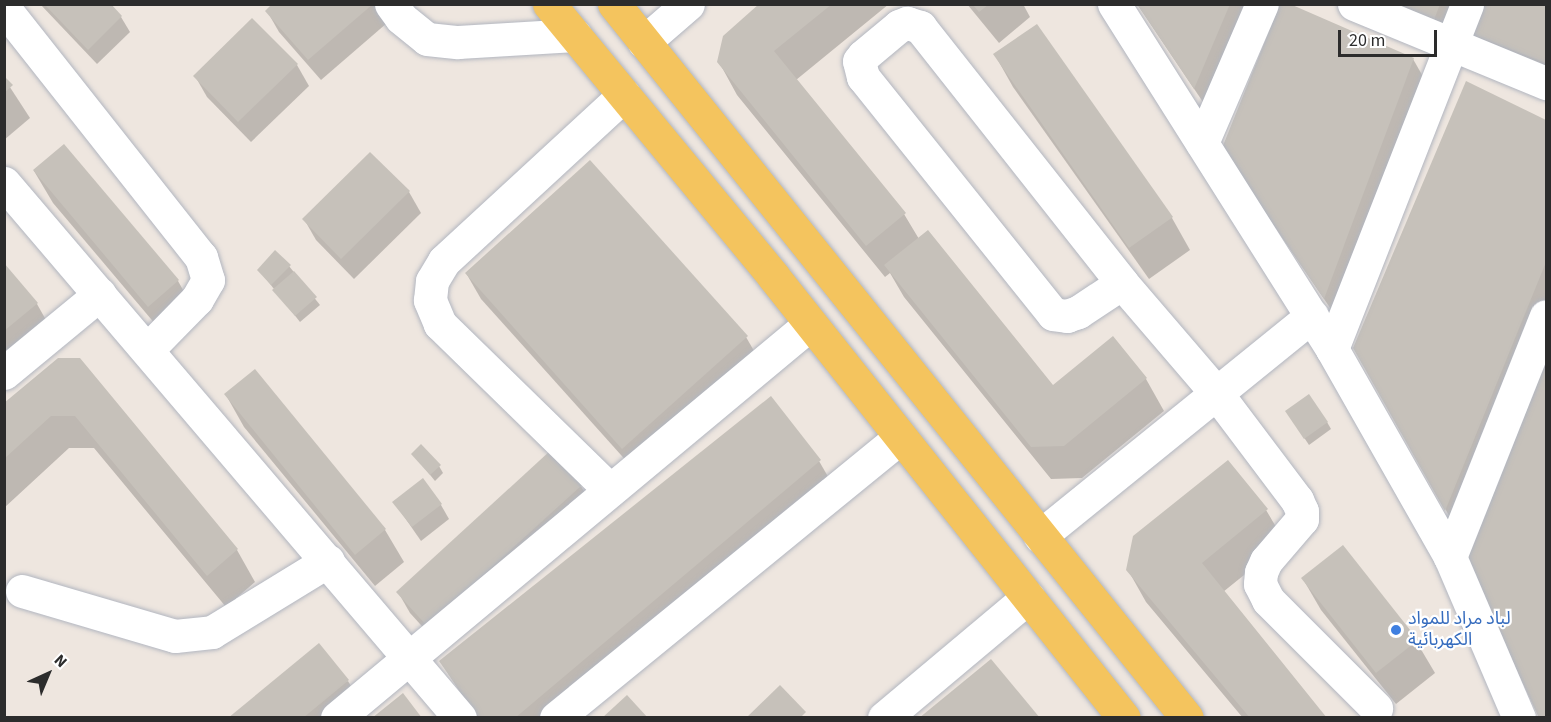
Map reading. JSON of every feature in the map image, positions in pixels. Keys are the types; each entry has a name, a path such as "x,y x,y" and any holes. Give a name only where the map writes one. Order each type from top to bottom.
{"main road":[{"path":"549,4 810,324 1124,717"},
{"path":"614,4 1186,717"}],"street":[{"path":"391,4 401,18 427,39 458,42 575,35"},
{"path":"644,42 688,4"},
{"path":"1114,4 1332,349 1450,557 1519,717"},
{"path":"1202,143 1262,4"},
{"path":"1354,4 1546,83"},
{"path":"1332,349 1467,4"},
{"path":"4,8 201,257 208,280 197,299 147,350"},
{"path":"1122,283 1078,312 1067,316 1053,314 1044,306 863,77 859,61 863,56 899,26 907,23 920,27 1122,283 1217,394 1297,500 1302,511 1302,519 1266,561 1261,572 1260,584 1269,600 1376,708"},
{"path":"610,490 440,324 430,300 432,281 444,261 624,95"},
{"path":"4,183 460,717"},
{"path":"4,373 100,294"},
{"path":"1040,536 1312,316"},
{"path":"1450,557 1546,316"},
{"path":"337,717 810,324"},
{"path":"556,717 900,437"},
{"path":"22,591 175,636 212,632 328,561"},
{"path":"884,717 1028,597"}],"building":[{"path":"44,4 111,4 122,16 88,50"},
{"path":"272,4 373,4 308,60 265,11"},
{"path":"759,4 832,4 774,51 906,213 866,246 717,62 723,36"},
{"path":"1137,4 1230,4 1194,89"},
{"path":"1280,4 1290,4 1414,58 1324,299 1222,148"},
{"path":"1399,4 1440,4 1434,20"},
{"path":"1484,4 1546,4 1546,63 1471,34"},
{"path":"973,5 988,5 979,12"},
{"path":"252,18 298,64 238,122 193,76"},
{"path":"1037,24 1173,217 1129,248 993,54"},
{"path":"4,76 13,85 4,93"},
{"path":"1466,81 1546,120 1546,262 1445,511 1353,348"},
{"path":"64,144 179,280 148,307 33,170"},
{"path":"370,152 410,191 341,259 302,219"},
{"path":"590,160 748,336 622,449 465,273"},
{"path":"928,230 1053,385 1113,336 1147,378 1064,446 1031,447 884,265"},
{"path":"275,250 291,265 271,285 257,270"},
{"path":"4,263 38,303 4,331"},
{"path":"294,271 317,297 295,316 272,290"},
{"path":"1546,355 1546,718 1539,718 1463,556"},
{"path":"58,358 80,358 238,549 207,576 75,416 51,416 4,459 4,403"},
{"path":"255,369 386,529 355,555 224,394"},
{"path":"1309,394 1328,422 1304,439 1285,411"},
{"path":"771,396 821,460 515,718 479,718 439,661"},
{"path":"421,444 441,465 430,475 411,454"},
{"path":"551,450 582,485 427,626 396,592"},
{"path":"1228,460 1268,509 1202,563 1327,718 1250,718 1126,570 1133,536"},
{"path":"423,478 442,504 412,527 392,502"},
{"path":"1343,545 1418,640 1376,673 1301,578"},
{"path":"319,643 349,680 303,718 228,718"},
{"path":"991,659 1040,718 919,718"},
{"path":"780,685 806,712 800,718 746,718"},
{"path":"403,693 422,718 372,718"},
{"path":"627,695 648,718 602,718"}],"place":[{"name":"لباد مراد للمواد الكهربائية","path":"1396,630"}]}
